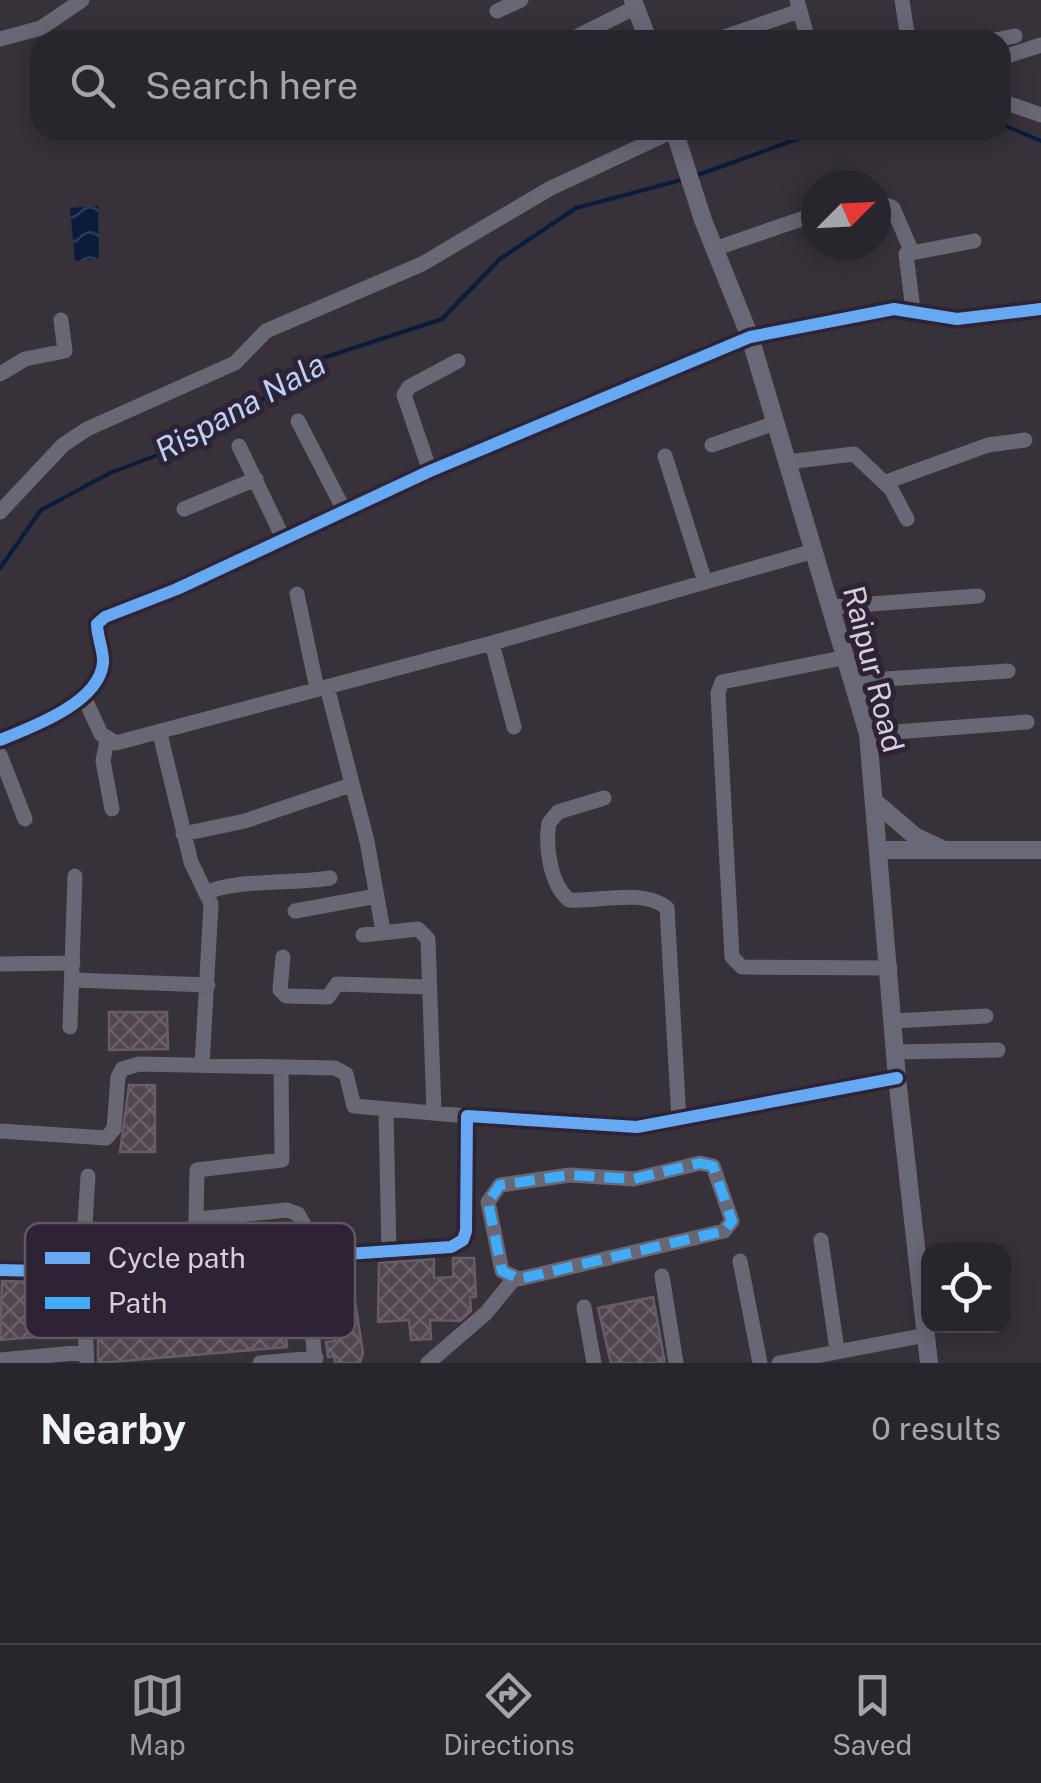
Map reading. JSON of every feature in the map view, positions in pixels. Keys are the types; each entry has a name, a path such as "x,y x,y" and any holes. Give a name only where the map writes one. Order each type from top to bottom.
{"main road":[{"path":"634,4 644,30"},
{"name":"Raipur Road","path":"677,140 703,220 750,337 868,734 881,850 896,1078 929,1363"},
{"path":"876,802 916,836 943,850"},
{"path":"881,850 1041,850"}],"street":[{"path":"33,30 82,0"},
{"path":"498,12 521,0"},
{"path":"902,0 906,30"},
{"path":"588,30 634,4"},
{"path":"739,30 798,5 805,30"},
{"path":"0,38 30,31"},
{"path":"1011,37 1015,36"},
{"path":"1011,55 1041,45"},
{"path":"1011,104 1041,114"},
{"path":"0,512 63,445 87,430 235,363 266,331 422,264 549,189 653,140"},
{"path":"891,207 911,250"},
{"path":"714,249 801,219"},
{"path":"911,250 974,240"},
{"path":"911,250 905,260 913,310"},
{"path":"0,740 83,695 99,680 104,660 98,624 105,617 284,540 430,471 750,337 854,315 913,310 957,319 1041,310"},
{"path":"0,374 25,359 65,351 62,320"},
{"path":"430,471 404,395 409,387 458,361"},
{"path":"298,421 344,510"},
{"path":"712,444 775,423"},
{"path":"886,482 978,448 1025,440"},
{"path":"239,446 284,540"},
{"path":"787,462 848,452 886,482 907,519"},
{"path":"665,456 705,582"},
{"path":"184,509 256,479"},
{"path":"107,740 116,743 160,734 814,550"},
{"path":"297,594 351,785 383,931"},
{"path":"832,607 978,596"},
{"path":"492,643 514,726"},
{"path":"848,657 722,682 718,692 732,957 737,965 752,968 890,968"},
{"path":"855,681 1008,671"},
{"path":"83,695 107,740 103,761 112,809"},
{"path":"868,734 1027,722"},
{"path":"160,734 182,834 207,893 212,918 202,1066"},
{"path":"0,755 25,819"},
{"path":"182,834 245,822 351,785"},
{"path":"604,798 558,812 549,823 552,865 556,882 569,900 638,898 667,908 679,1120"},
{"path":"70,1027 75,876"},
{"path":"207,893 225,886 282,885 330,878"},
{"path":"295,912 376,896"},
{"path":"363,934 424,932 429,947 434,1112"},
{"path":"283,956 280,990 286,996 328,997 337,984 429,987"},
{"path":"0,964 73,962"},
{"path":"73,980 208,985"},
{"path":"894,1021 986,1016"},
{"path":"895,1052 998,1050"},
{"path":"0,1131 106,1138 114,1129 122,1070 139,1064 341,1069 346,1074 351,1104 386,1112 434,1112 602,1127 679,1120 896,1078"},
{"path":"198,1223 199,1169 282,1160 281,1068"},
{"path":"386,1112 389,1253"},
{"path":"355,1255 440,1249 463,1240 467,1116"},
{"path":"428,1363 486,1313 513,1280 724,1230 732,1221 719,1174 713,1166 700,1163 634,1179 570,1175 500,1185 488,1202 502,1271 513,1280"},
{"path":"85,1223 88,1176"},
{"path":"198,1218 293,1211 303,1223"},
{"path":"821,1240 836,1350"},
{"path":"740,1261 760,1363"},
{"path":"0,1270 25,1271"},
{"path":"662,1276 676,1363"},
{"path":"584,1307 594,1363"},
{"path":"779,1363 926,1335"},
{"path":"0,1360 86,1358"},
{"path":"260,1363 316,1361"}],"water":[{"path":"98,206 99,259 75,261 70,208"}],"building":[{"path":"109,1012 167,1012 168,1049 109,1050"},
{"path":"129,1085 155,1085 155,1152 120,1152"},
{"path":"453,1258 474,1258 476,1297 470,1297 471,1311 460,1321 430,1320 431,1339 411,1340 409,1320 378,1322 379,1263 434,1259 434,1278 453,1277"},
{"path":"2,1281 25,1282 25,1338 0,1340"},
{"path":"653,1297 665,1363 611,1363 598,1308"},
{"path":"355,1301 363,1353 360,1363 335,1363 334,1356 328,1357 326,1342 335,1338 355,1338"},
{"path":"98,1338 286,1338 287,1347 98,1363"}],"waterway":[{"name":"Rispana Nala","path":"1011,128 1041,141"},
{"name":"Rispana Nala","path":"695,176 794,140"},
{"name":"Rispana Nala","path":"0,568 41,510 110,473 179,447 238,416 323,358 442,319 500,259 576,208 685,179"}],"marked path":[{"path":"700,1163 713,1166 732,1221 724,1231 519,1279 502,1271 488,1202 500,1185 570,1175 634,1179 700,1163"}],"cycle path":[{"path":"0,740 62,712 90,690 103,663 97,624 105,617 177,589 430,471 750,337 894,309 957,319 1041,309"},
{"path":"355,1254 451,1247 463,1240 467,1116 637,1127 897,1078"},
{"path":"0,1270 25,1271"}]}
